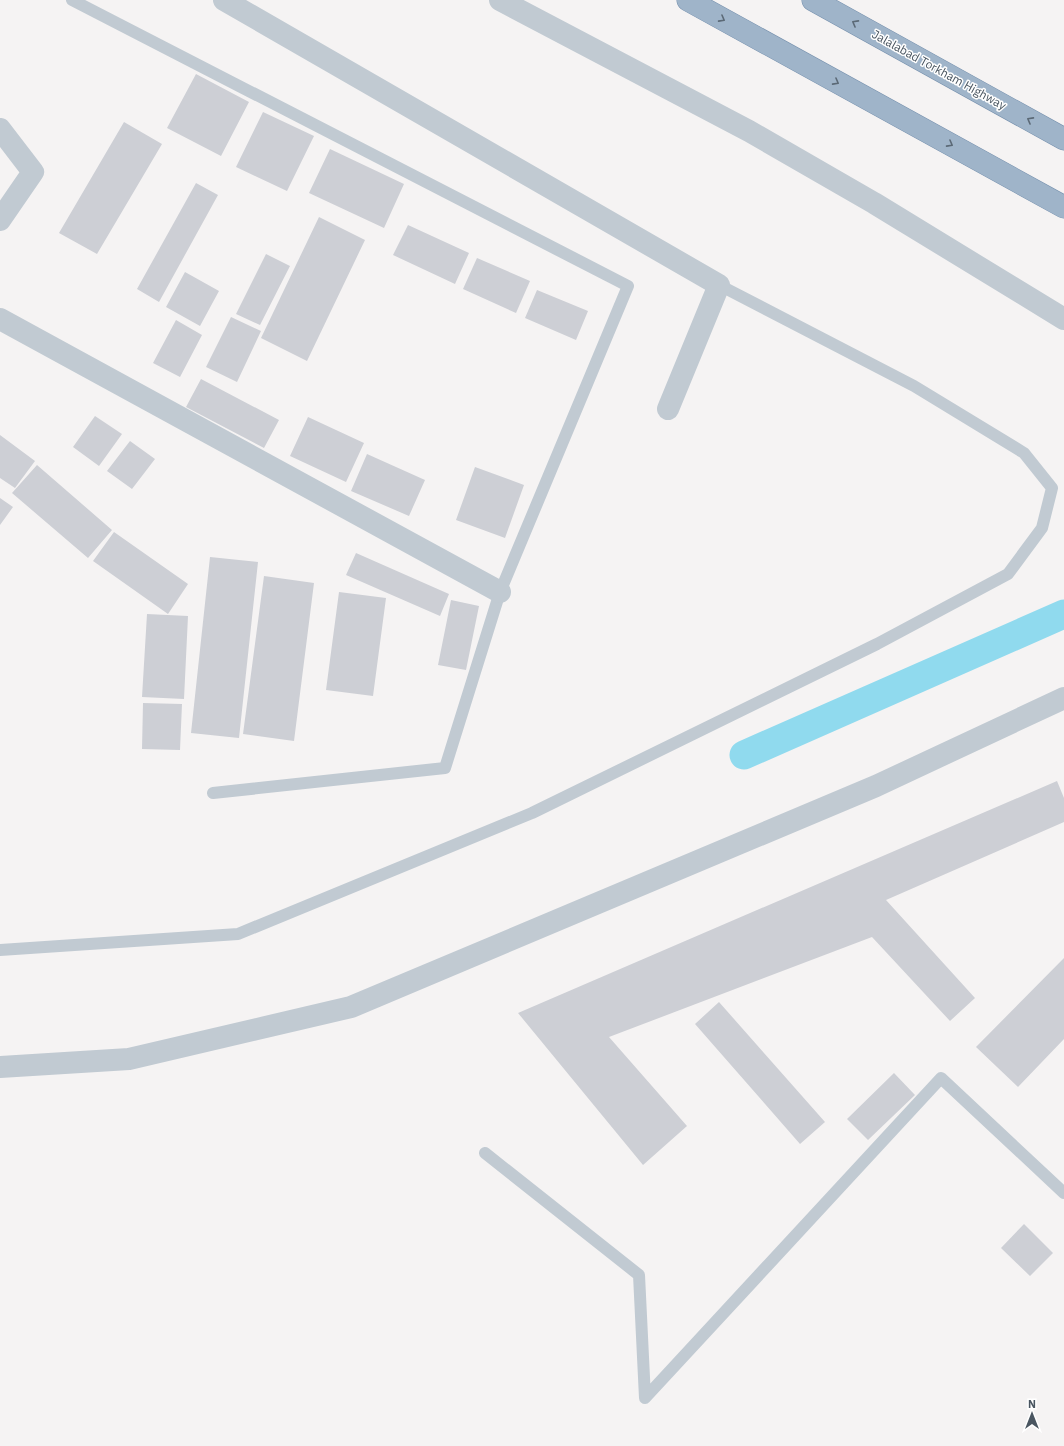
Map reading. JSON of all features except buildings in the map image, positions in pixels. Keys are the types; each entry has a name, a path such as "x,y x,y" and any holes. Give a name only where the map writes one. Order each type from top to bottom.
{"highway":[{"path":"688,0 1064,207"},
{"name":"Jalalabad Torkham Highway","path":"813,0 1064,139"}],"street":[{"path":"224,0 719,285 668,409"},
{"path":"500,0 749,131 874,203 1064,319"},
{"path":"0,129 33,172 0,220"},
{"path":"0,319 500,592"},
{"path":"0,1067 129,1059 351,1007 876,786 1064,698"}],"lane":[{"path":"72,0 628,286 500,592 445,768 213,793"},
{"path":"0,950 238,934 532,813 877,644 1008,574 1042,528 1052,488 1024,453 914,386 719,285"},
{"path":"485,1153 639,1275 645,1398 941,1078 1064,1193"}],"waterway":[{"path":"744,755 1064,614"}]}
